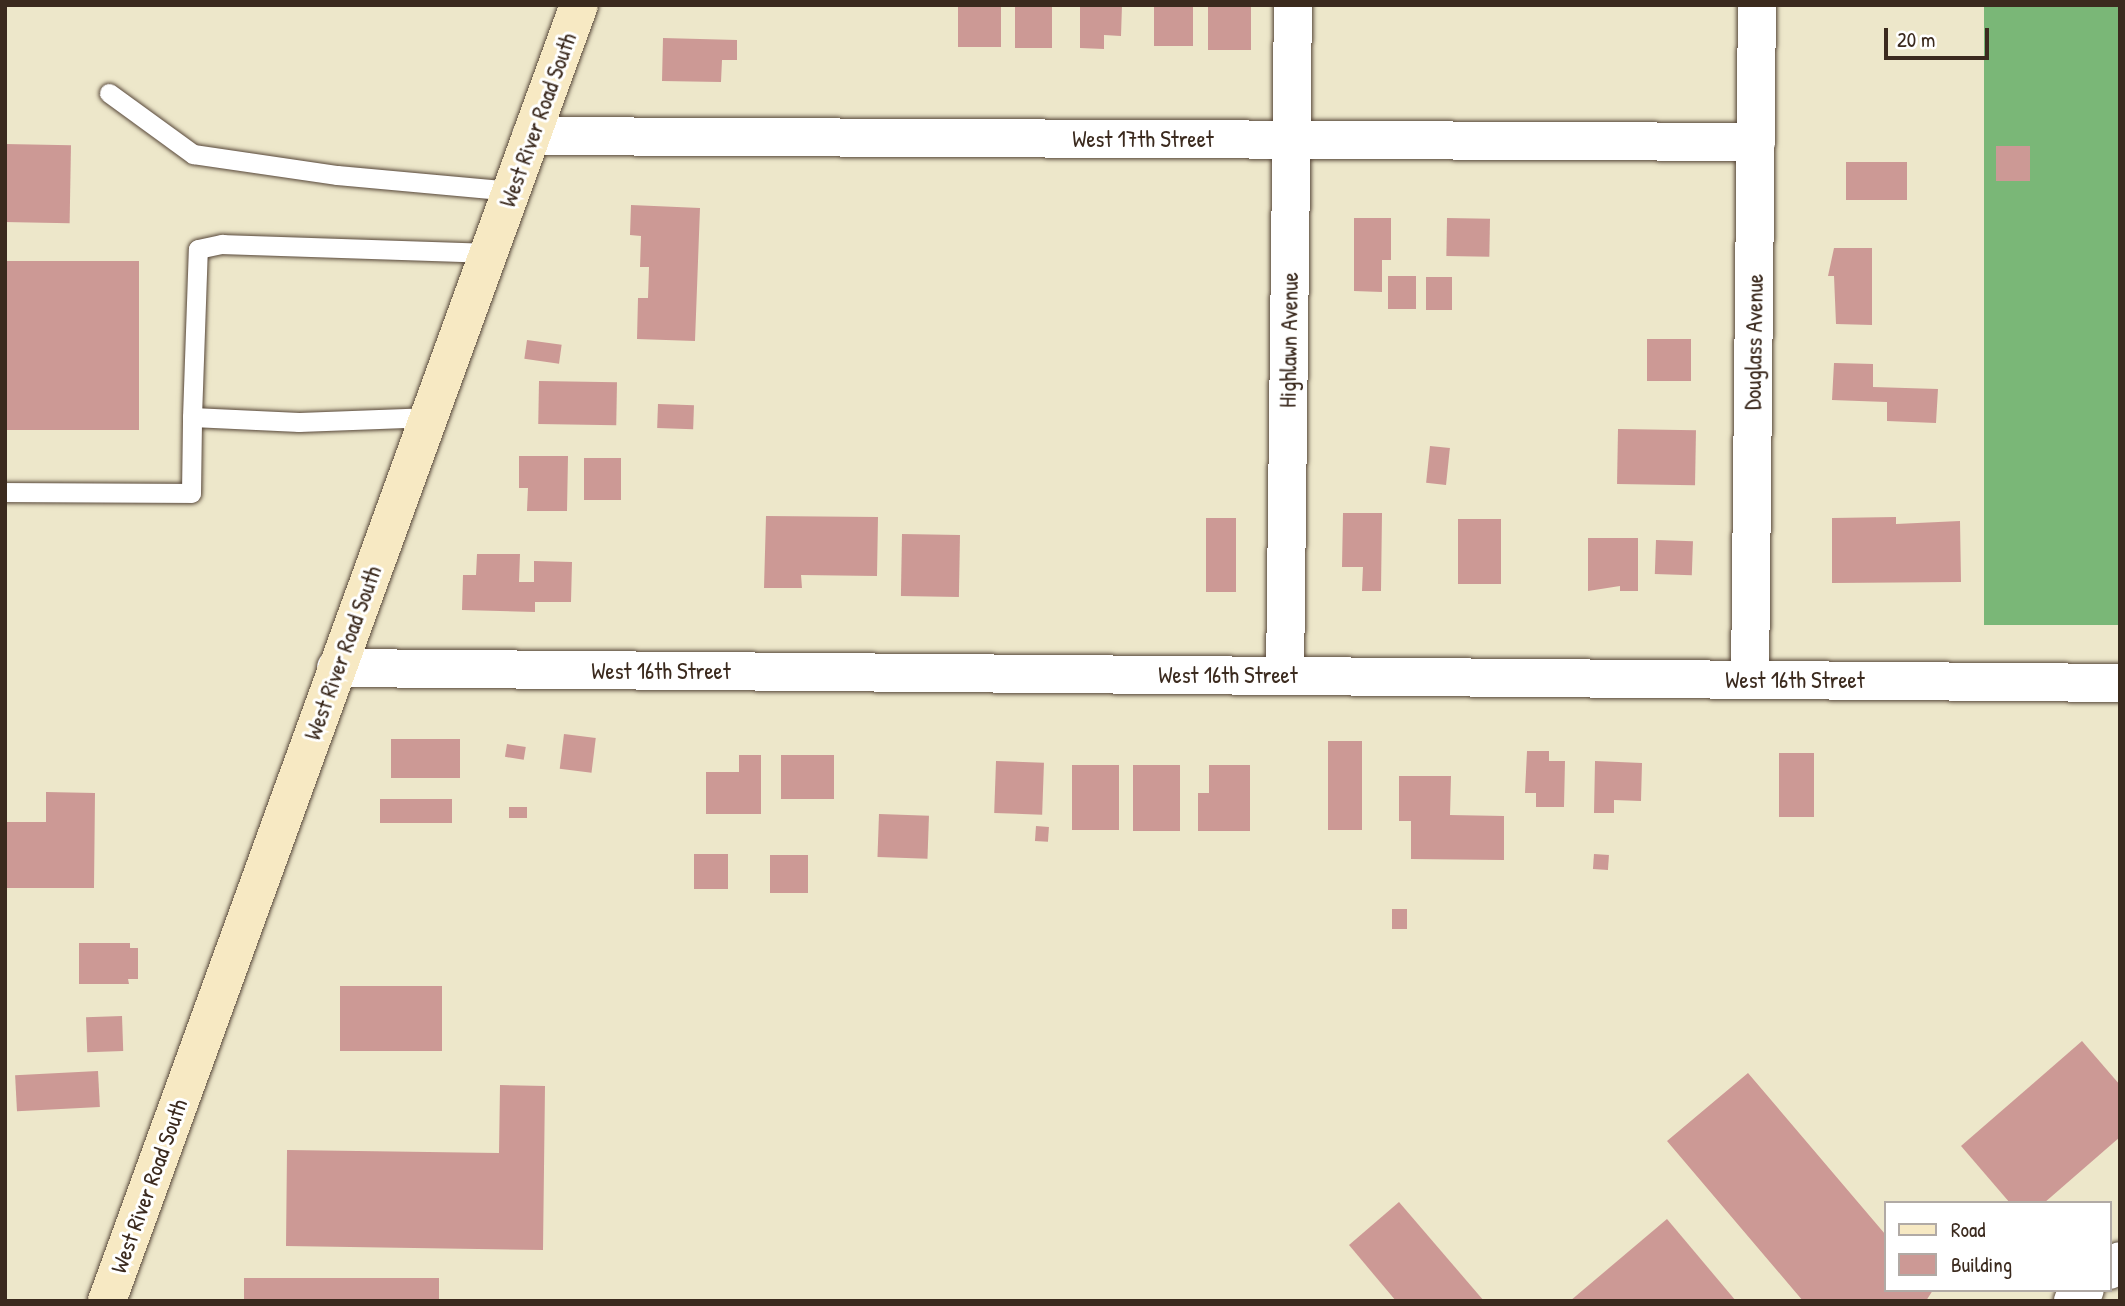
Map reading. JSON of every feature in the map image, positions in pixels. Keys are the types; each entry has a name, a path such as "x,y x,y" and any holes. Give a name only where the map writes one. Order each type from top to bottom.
{"main road":[{"name":"West River Road South","path":"107,1301 336,668 432,417 579,5"}],"street":[{"name":"Highlawn Avenue","path":"1285,676 1293,5"},
{"name":"Douglass Avenue","path":"1750,680 1757,5"},
{"name":"West 17th Street","path":"531,136 1756,142"},
{"name":"West 16th Street","path":"336,668 2120,683"}],"lane":[{"path":"109,93 193,155 337,175 512,191"},
{"path":"5,492 191,493 198,249 222,244 490,253"},
{"path":"192,417 299,422 432,417"}],"green space":[{"path":"1984,5 2120,5 2120,625 1984,625"}],"building":[{"path":"958,5 1001,5 1001,47 958,47"},
{"path":"1015,5 1052,5 1052,48 1015,48"},
{"path":"1080,5 1122,5 1121,36 1104,35 1104,49 1080,48"},
{"path":"1154,5 1193,5 1193,46 1154,46"},
{"path":"1208,5 1251,5 1251,50 1208,50"},
{"path":"663,38 737,40 737,60 722,60 721,82 662,81"},
{"path":"5,144 71,145 70,223 5,222"},
{"path":"1996,146 2030,146 2030,181 1996,181"},
{"path":"1846,162 1907,162 1907,200 1846,200"},
{"path":"631,205 700,208 695,341 637,339 638,298 648,298 649,267 640,267 641,236 630,235"},
{"path":"1354,218 1391,218 1391,260 1382,260 1382,292 1354,291"},
{"path":"1447,218 1490,219 1489,257 1446,256"},
{"path":"1834,248 1872,248 1872,325 1836,324 1834,276 1828,276"},
{"path":"5,261 139,261 139,430 5,430"},
{"path":"1388,276 1416,276 1416,309 1388,309"},
{"path":"1426,277 1452,277 1452,310 1426,310"},
{"path":"1647,339 1691,339 1691,381 1647,381"},
{"path":"527,340 562,345 559,364 524,359"},
{"path":"1834,363 1873,364 1873,387 1938,389 1936,423 1887,421 1887,402 1832,400"},
{"path":"539,381 617,382 616,425 538,424"},
{"path":"658,404 694,405 693,429 657,428"},
{"path":"1618,429 1696,430 1695,485 1617,484"},
{"path":"1430,446 1450,448 1446,485 1426,483"},
{"path":"519,456 568,456 567,511 527,511 528,488 519,488"},
{"path":"584,458 621,458 621,500 584,500"},
{"path":"1343,513 1382,513 1381,591 1362,591 1363,567 1342,567"},
{"path":"766,516 878,517 877,576 801,575 802,588 764,588"},
{"path":"1896,517 1896,524 1960,521 1961,582 1832,583 1832,518"},
{"path":"1206,518 1236,518 1236,592 1206,592"},
{"path":"1458,519 1501,519 1501,584 1458,584"},
{"path":"902,534 960,535 959,597 901,596"},
{"path":"1588,538 1638,538 1638,591 1620,591 1620,586 1588,591"},
{"path":"1656,540 1693,541 1692,575 1655,574"},
{"path":"477,554 520,554 519,582 534,582 534,561 572,562 571,602 535,602 535,612 462,610 463,575 476,575"},
{"path":"564,734 596,738 591,773 560,769"},
{"path":"391,739 460,739 460,778 391,778"},
{"path":"1328,741 1362,741 1362,830 1328,830"},
{"path":"507,744 526,747 524,760 505,757"},
{"path":"1527,751 1549,751 1549,761 1565,761 1564,807 1536,807 1536,793 1525,793"},
{"path":"1779,753 1814,753 1814,817 1779,817"},
{"path":"739,755 761,755 761,814 706,814 706,772 739,772"},
{"path":"781,755 834,755 834,799 781,799"},
{"path":"996,761 1044,763 1042,815 994,813"},
{"path":"1595,761 1642,763 1641,801 1614,800 1614,813 1594,813"},
{"path":"1072,765 1119,765 1119,830 1072,830"},
{"path":"1133,765 1180,765 1180,831 1133,831"},
{"path":"1209,765 1250,765 1250,831 1198,831 1198,793 1209,793"},
{"path":"1399,776 1451,776 1450,815 1504,816 1504,860 1411,859 1411,821 1399,821"},
{"path":"46,792 95,793 94,888 5,888 5,822 46,822"},
{"path":"380,799 452,799 452,823 380,823"},
{"path":"509,807 527,807 527,818 509,818"},
{"path":"879,814 929,816 927,859 877,857"},
{"path":"1036,826 1049,827 1048,842 1035,841"},
{"path":"694,854 728,854 728,889 694,889"},
{"path":"1594,854 1609,855 1608,870 1593,869"},
{"path":"770,855 808,855 808,893 770,893"},
{"path":"1392,909 1407,909 1407,929 1392,929"},
{"path":"79,943 130,943 130,948 138,948 138,979 128,979 129,984 79,984"},
{"path":"340,986 442,986 442,1051 340,1051"},
{"path":"122,1016 123,1051 87,1052 86,1017"},
{"path":"2082,1041 2120,1085 2120,1137 2046,1201 2008,1201 1961,1146"},
{"path":"98,1071 100,1107 17,1111 15,1075"},
{"path":"1748,1073 1884,1233 1884,1292 1932,1292 1926,1301 1803,1301 1667,1141"},
{"path":"500,1085 545,1086 543,1250 286,1246 287,1150 499,1153"},
{"path":"1399,1202 1484,1301 1396,1301 1349,1245"},
{"path":"1667,1219 1736,1301 1570,1301"},
{"path":"244,1278 439,1278 439,1301 244,1301"}]}
